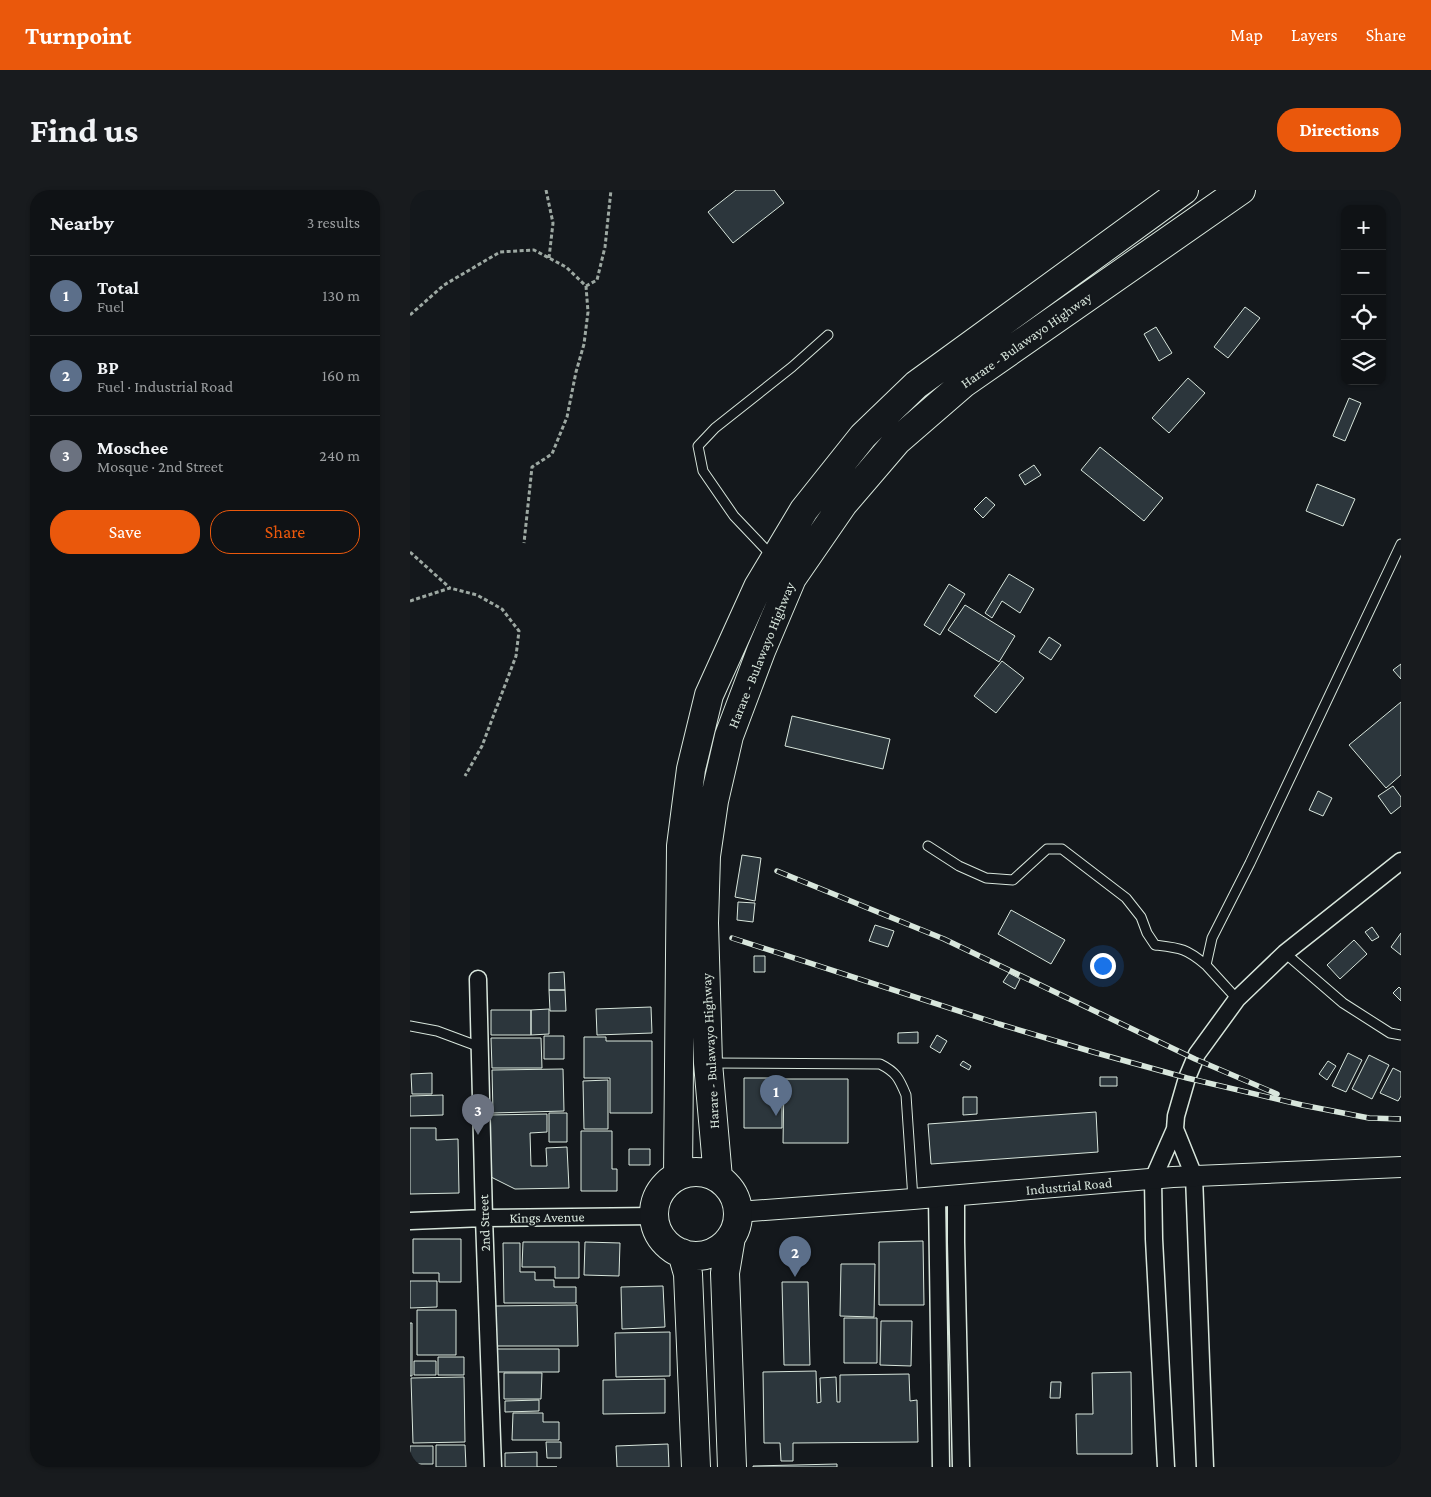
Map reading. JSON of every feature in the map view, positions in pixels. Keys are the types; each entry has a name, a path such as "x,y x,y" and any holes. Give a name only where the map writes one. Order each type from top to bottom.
{"highway":[{"name":"Harare - Bulawayo Highway","path":"718,1178 708,1063 704,923 706,856 714,800 729,736 761,651 783,569 804,510 863,436 916,384 1184,190"},
{"name":"Harare - Bulawayo Highway","path":"678,1176 681,846 691,770 709,695 758,587 783,569 843,504 896,440 964,383 1241,190"},
{"path":"680,1063 708,1063"},
{"path":"732,1467 725,1273 734,1224 735,1198 728,1187 718,1178 705,1173 692,1172 678,1176 666,1184 658,1196 654,1209 655,1223 660,1236 670,1247 682,1253 696,1256 710,1254 721,1247 734,1224"},
{"path":"682,1253 688,1274 696,1467"},
{"path":"693,1382 729,1382"}],"street":[{"path":"1166,1467 1154,1239 1153,1179 1175,1130 1176,1116 1187,1078 1197,1054 1237,999 1285,953 1401,861"},
{"name":"2nd Street","path":"478,979 493,1467"},
{"path":"1175,1130 1194,1176 1205,1467"},
{"name":"Industrial Road","path":"734,1224 946,1196 1194,1176 1401,1168"},
{"path":"941,1467 946,1196"},
{"path":"946,1196 956,1242 961,1467"},
{"name":"Kings Avenue","path":"410,1221 654,1216"}],"lane":[{"path":"783,569 734,516 703,471 698,446 715,428 792,367 828,335"},
{"path":"1206,964 1212,938 1250,863 1401,544"},
{"path":"928,846 959,866 986,878 1013,880 1047,850 1062,850 1126,898 1141,917 1147,934 1155,945 1182,949 1194,955 1206,964 1237,999"},
{"path":"1285,953 1343,1003 1390,1033 1401,1036"},
{"path":"410,1026 437,1031 480,1047"},
{"path":"708,1063 880,1064 892,1070 900,1079 906,1095 913,1199"}],"path":[{"path":"546,190 552,223 549,258"},
{"path":"586,286 596,280 605,247 611,190"},
{"path":"410,315 444,285 500,252 534,250 566,267 586,286 588,312 584,344 567,417 552,454 532,467 524,543"},
{"path":"410,552 450,588 477,595 502,609 519,631 516,656 482,746 465,776"},
{"path":"410,601 450,588"}],"building":[{"path":"736,190 774,190 784,203 733,243 708,212"},
{"path":"1245,307 1260,318 1228,358 1214,347"},
{"path":"1156,327 1172,353 1159,361 1144,334"},
{"path":"1188,378 1205,393 1169,433 1152,418"},
{"path":"1349,398 1361,403 1345,441 1333,436"},
{"path":"1100,447 1163,498 1144,521 1081,470"},
{"path":"1034,465 1041,475 1025,485 1019,475"},
{"path":"1317,484 1355,499 1343,526 1306,511"},
{"path":"986,497 995,505 983,518 974,509"},
{"path":"1009,574 1034,589 1020,613 1002,601 992,618 985,613"},
{"path":"949,584 965,594 940,635 924,625"},
{"path":"965,605 1015,636 999,662 948,630"},
{"path":"1049,637 1061,645 1051,660 1039,652"},
{"path":"1002,661 1024,678 996,713 974,696"},
{"path":"1401,664 1401,679 1393,670"},
{"path":"1401,702 1401,775 1386,788 1349,745"},
{"path":"792,716 890,739 883,769 785,746"},
{"path":"1393,786 1401,797 1401,806 1391,814 1378,796"},
{"path":"1318,791 1332,798 1323,816 1309,810"},
{"path":"742,855 761,858 755,901 735,897"},
{"path":"738,902 755,903 753,922 737,920"},
{"path":"1011,910 1065,940 1051,964 998,934"},
{"path":"875,925 894,931 888,947 869,941"},
{"path":"1372,927 1379,937 1372,941 1365,932"},
{"path":"1401,933 1401,955 1391,947"},
{"path":"1354,940 1367,954 1340,979 1327,965"},
{"path":"754,956 765,956 765,972 754,972"},
{"path":"564,972 565,990 549,990 549,973"},
{"path":"1009,973 1020,979 1015,989 1003,982"},
{"path":"1399,987 1401,989 1401,1001 1393,993"},
{"path":"549,990 565,990 566,1011 550,1011"},
{"path":"651,1007 652,1033 597,1035 596,1009"},
{"path":"549,1009 549,1034 531,1035 531,1010"},
{"path":"491,1010 531,1010 531,1035 491,1035"},
{"path":"918,1032 918,1043 898,1043 898,1033"},
{"path":"937,1035 947,1041 940,1053 930,1047"},
{"path":"544,1036 564,1036 564,1059 544,1059"},
{"path":"584,1037 606,1037 606,1041 652,1041 652,1113 610,1113 610,1078 584,1078"},
{"path":"491,1038 541,1038 542,1068 492,1068"},
{"path":"1348,1053 1362,1060 1346,1092 1332,1086"},
{"path":"1369,1055 1389,1065 1372,1099 1352,1089"},
{"path":"963,1061 971,1066 969,1070 960,1065"},
{"path":"1328,1061 1336,1066 1327,1080 1319,1074"},
{"path":"1393,1068 1401,1072 1401,1096 1398,1101 1380,1093"},
{"path":"563,1069 564,1111 493,1113 492,1070"},
{"path":"432,1073 432,1094 412,1094 411,1074"},
{"path":"1100,1077 1117,1077 1117,1086 1100,1086"},
{"path":"744,1078 782,1078 782,1128 744,1128"},
{"path":"784,1079 848,1079 848,1143 783,1143"},
{"path":"608,1080 608,1129 584,1129 583,1081"},
{"path":"443,1095 443,1115 410,1116 410,1096"},
{"path":"963,1097 977,1097 977,1114 963,1115"},
{"path":"1096,1112 1098,1152 931,1164 928,1124"},
{"path":"549,1113 567,1113 567,1142 549,1142"},
{"path":"547,1114 547,1132 530,1133 531,1166 547,1166 546,1148 567,1147 569,1188 515,1189 491,1177 489,1115"},
{"path":"410,1128 436,1128 436,1140 458,1139 459,1193 410,1194"},
{"path":"581,1131 612,1131 612,1169 617,1169 617,1191 581,1191"},
{"path":"629,1149 650,1149 650,1165 629,1165"},
{"path":"413,1239 461,1239 461,1282 439,1282 439,1273 413,1273"},
{"path":"923,1241 924,1305 879,1305 879,1242"},
{"path":"523,1242 579,1242 579,1278 555,1278 555,1267 522,1267"},
{"path":"585,1242 620,1243 619,1276 584,1275"},
{"path":"503,1243 520,1243 520,1272 535,1272 535,1280 554,1280 554,1287 576,1287 576,1303 504,1303"},
{"path":"841,1264 875,1264 874,1317 840,1316"},
{"path":"410,1281 437,1281 437,1307 410,1308"},
{"path":"782,1282 808,1282 810,1365 784,1365"},
{"path":"663,1286 665,1327 622,1329 621,1287"},
{"path":"577,1305 578,1346 495,1346 495,1306"},
{"path":"417,1310 456,1310 456,1355 417,1355"},
{"path":"844,1318 877,1318 877,1363 844,1363"},
{"path":"881,1321 912,1321 911,1366 880,1365"},
{"path":"410,1323 412,1323 412,1376 410,1376"},
{"path":"670,1332 670,1376 616,1377 615,1333"},
{"path":"497,1349 559,1349 559,1372 497,1372"},
{"path":"438,1357 464,1357 464,1375 438,1375"},
{"path":"414,1361 436,1361 436,1375 414,1375"},
{"path":"816,1371 817,1403 821,1402 820,1378 836,1377 837,1402 840,1402 840,1375 909,1374 910,1401 917,1400 918,1442 793,1443 793,1461 781,1461 780,1443 764,1443 763,1372"},
{"path":"1131,1372 1132,1454 1077,1454 1076,1414 1093,1414 1092,1373"},
{"path":"504,1373 542,1373 541,1399 504,1399"},
{"path":"464,1377 465,1442 413,1443 411,1378"},
{"path":"665,1379 665,1413 603,1414 603,1380"},
{"path":"1051,1382 1061,1382 1060,1398 1050,1398"},
{"path":"539,1400 539,1411 505,1412 505,1401"},
{"path":"513,1413 543,1413 543,1422 559,1422 559,1440 512,1440"},
{"path":"546,1442 561,1442 561,1458 547,1458"},
{"path":"668,1444 669,1467 617,1467 616,1446"},
{"path":"436,1445 465,1445 466,1467 436,1467"},
{"path":"410,1446 433,1446 433,1464 410,1464"},
{"path":"537,1452 537,1467 505,1467 505,1453"},
{"path":"837,1464 837,1467 753,1467 753,1466"}],"railway":[{"path":"777,871 944,939 1195,1059 1277,1094"},
{"path":"732,938 999,1024 1187,1078 1302,1105 1369,1118 1401,1119"}],"place":[{"name":"Total","path":"776,1116"},
{"name":"Moschee","path":"478,1135"},
{"name":"BP","path":"795,1277"}]}
